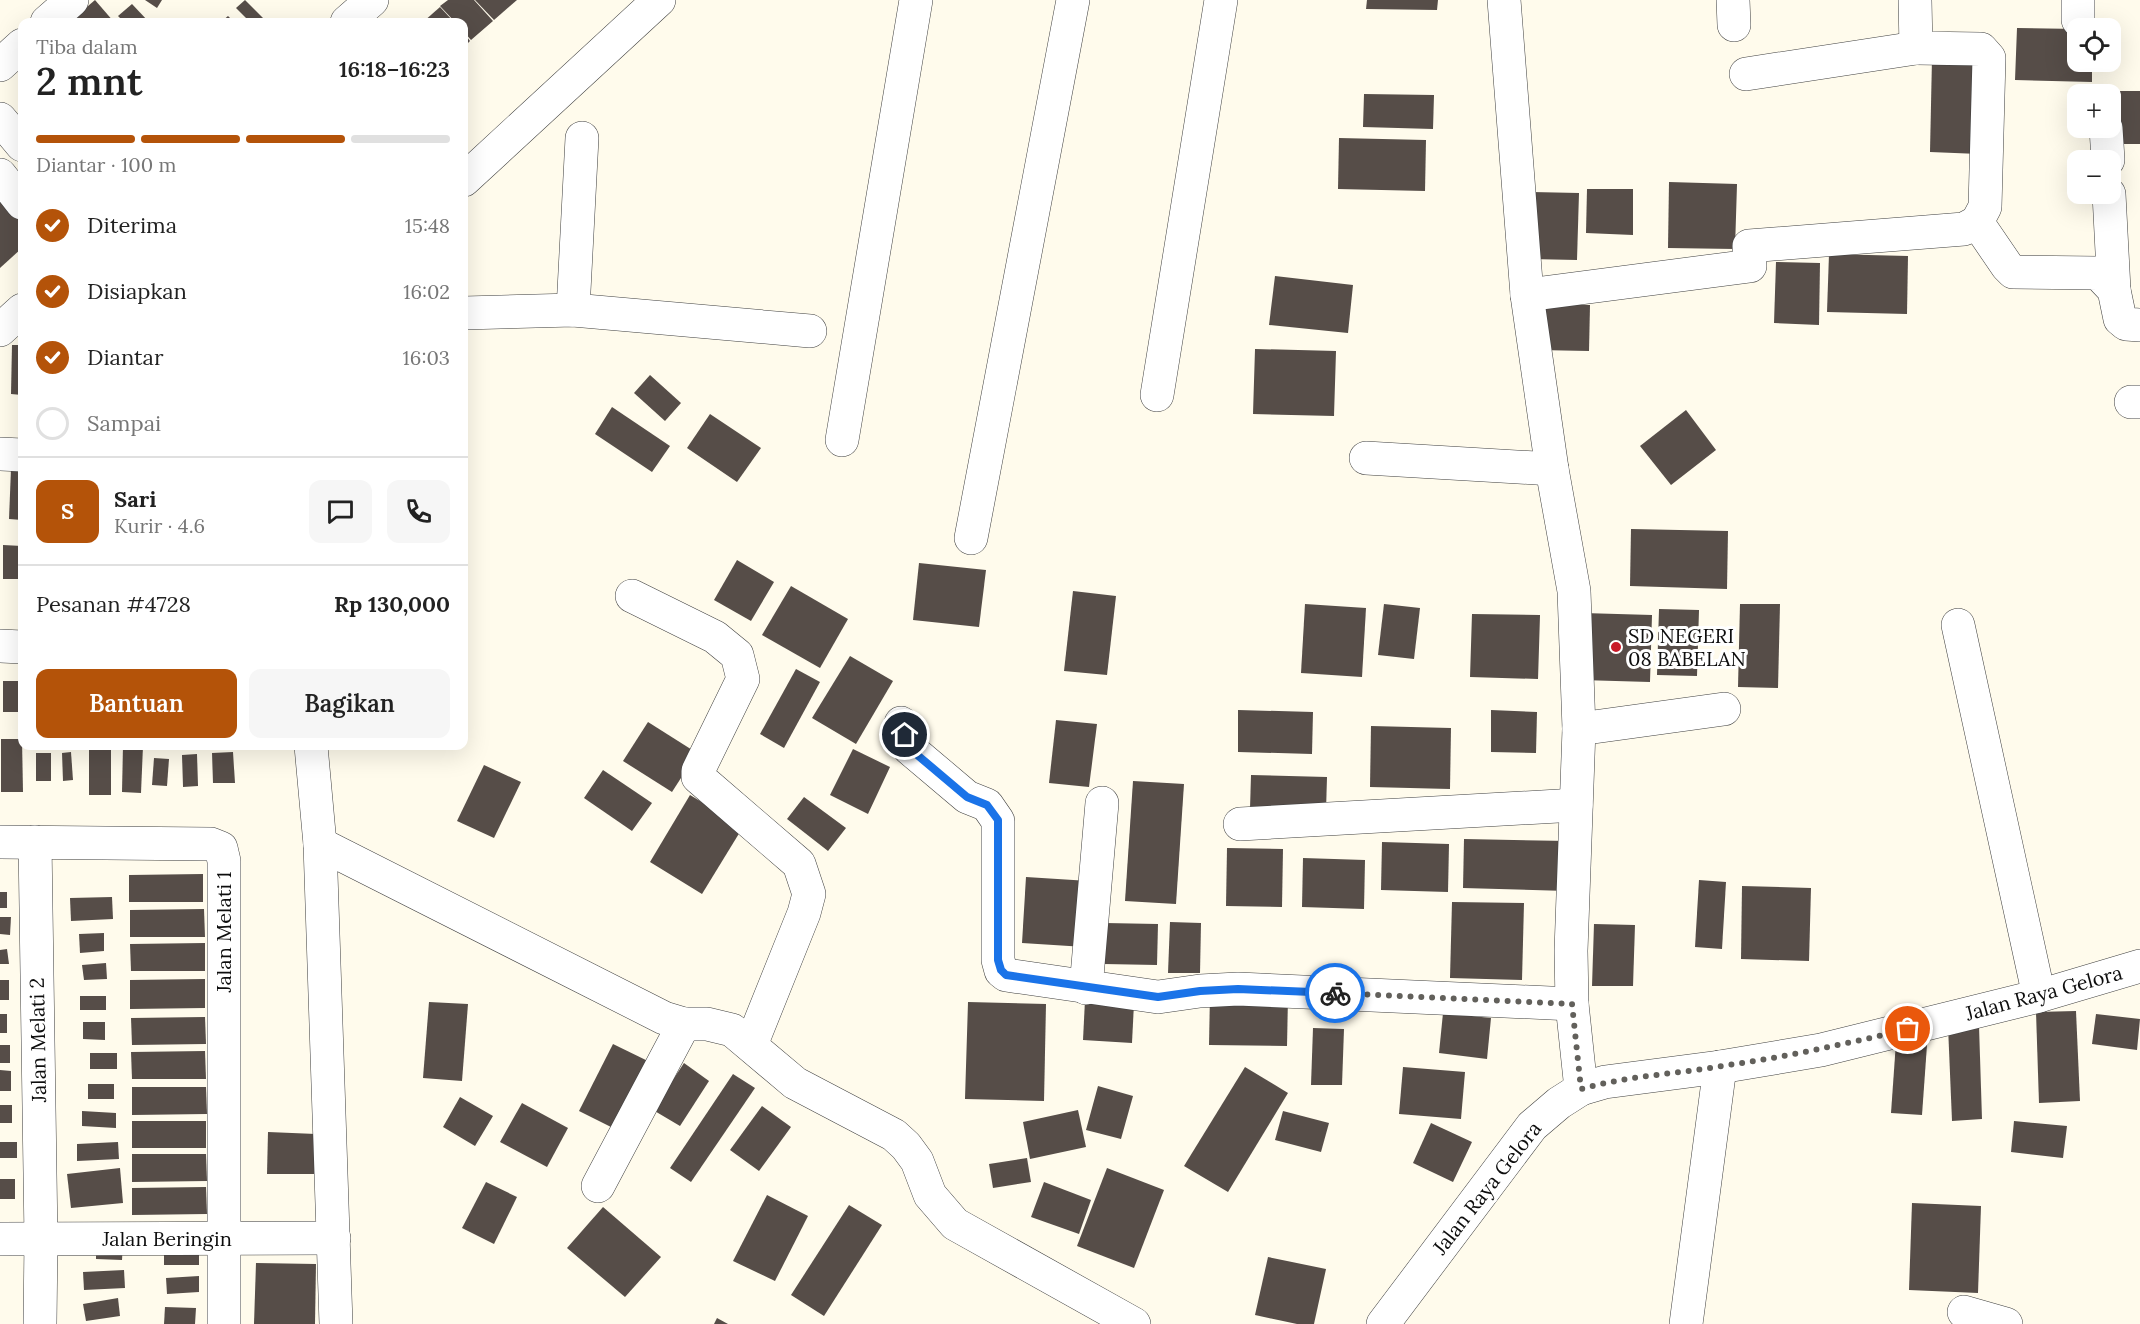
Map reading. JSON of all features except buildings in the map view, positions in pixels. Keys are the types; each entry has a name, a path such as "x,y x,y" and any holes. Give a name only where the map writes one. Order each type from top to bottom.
{"street":[{"path":"52,18 72,0"},
{"path":"352,18 372,0"},
{"path":"468,176 659,0"},
{"path":"842,440 916,0"},
{"path":"970,538 1073,0"},
{"path":"1157,395 1221,0"},
{"path":"1504,0 1527,295 1552,469 1574,591 1579,729 1571,951 1572,1004 1581,1089"},
{"path":"1915,0 1916,48"},
{"path":"1527,295 1750,266 1749,246 1964,229 1977,222 1985,207 1989,58 1982,49 1916,48 1746,74"},
{"path":"0,65 18,49"},
{"path":"0,119 18,140"},
{"path":"573,310 582,138"},
{"path":"0,175 18,198"},
{"path":"2110,204 2114,290 2120,320 2126,324 2140,325"},
{"path":"1977,222 2013,272 2098,273 2114,290"},
{"path":"468,313 573,310 810,331"},
{"path":"0,330 18,314"},
{"path":"0,454 18,455"},
{"path":"1366,458 1552,469"},
{"path":"632,596 716,637 737,655 743,678 698,771 698,777 799,864 808,886 809,894 804,914 751,1045"},
{"path":"1958,626 2039,996"},
{"path":"0,646 18,647"},
{"path":"1579,729 1724,709"},
{"path":"902,723 909,748 967,797 987,805 998,820 998,960 1001,970 1006,975 1158,997 1238,989 1572,1004"},
{"path":"311,750 320,844 336,1324"},
{"path":"1086,988 1102,803"},
{"path":"1240,824 1576,805"},
{"name":"Jalan Melati 1","path":"0,842 211,844 221,848 224,861 225,1239"},
{"name":"Jalan Melati 2","path":"35,842 41,1239 40,1324"},
{"path":"320,844 664,1018 684,1024 707,1024 732,1030 795,1083 894,1135 917,1161 930,1195 955,1224 1134,1324"},
{"name":"Jalan Raya Gelora","path":"1383,1324 1532,1126 1559,1103 1581,1089 1605,1082 1720,1067 1821,1050 2039,996 2140,966"},
{"path":"598,1186 684,1024"},
{"path":"1686,1324 1720,1067"},
{"name":"Jalan Beringin","path":"0,1239 334,1238"},
{"path":"224,1324 225,1239"},
{"path":"1964,1312 2006,1324"}],"way so far":[{"path":"1335,993 1572,1004 1581,1089 1605,1082 1720,1067 1821,1050 1908,1029"}],"place":[{"name":"SD NEGERI 08 BABELAN","path":"1616,647"}],"route":[{"path":"905,735 909,748 967,797 987,805 998,820 998,960 1001,970 1006,975 1158,997 1238,989 1335,993"}]}
